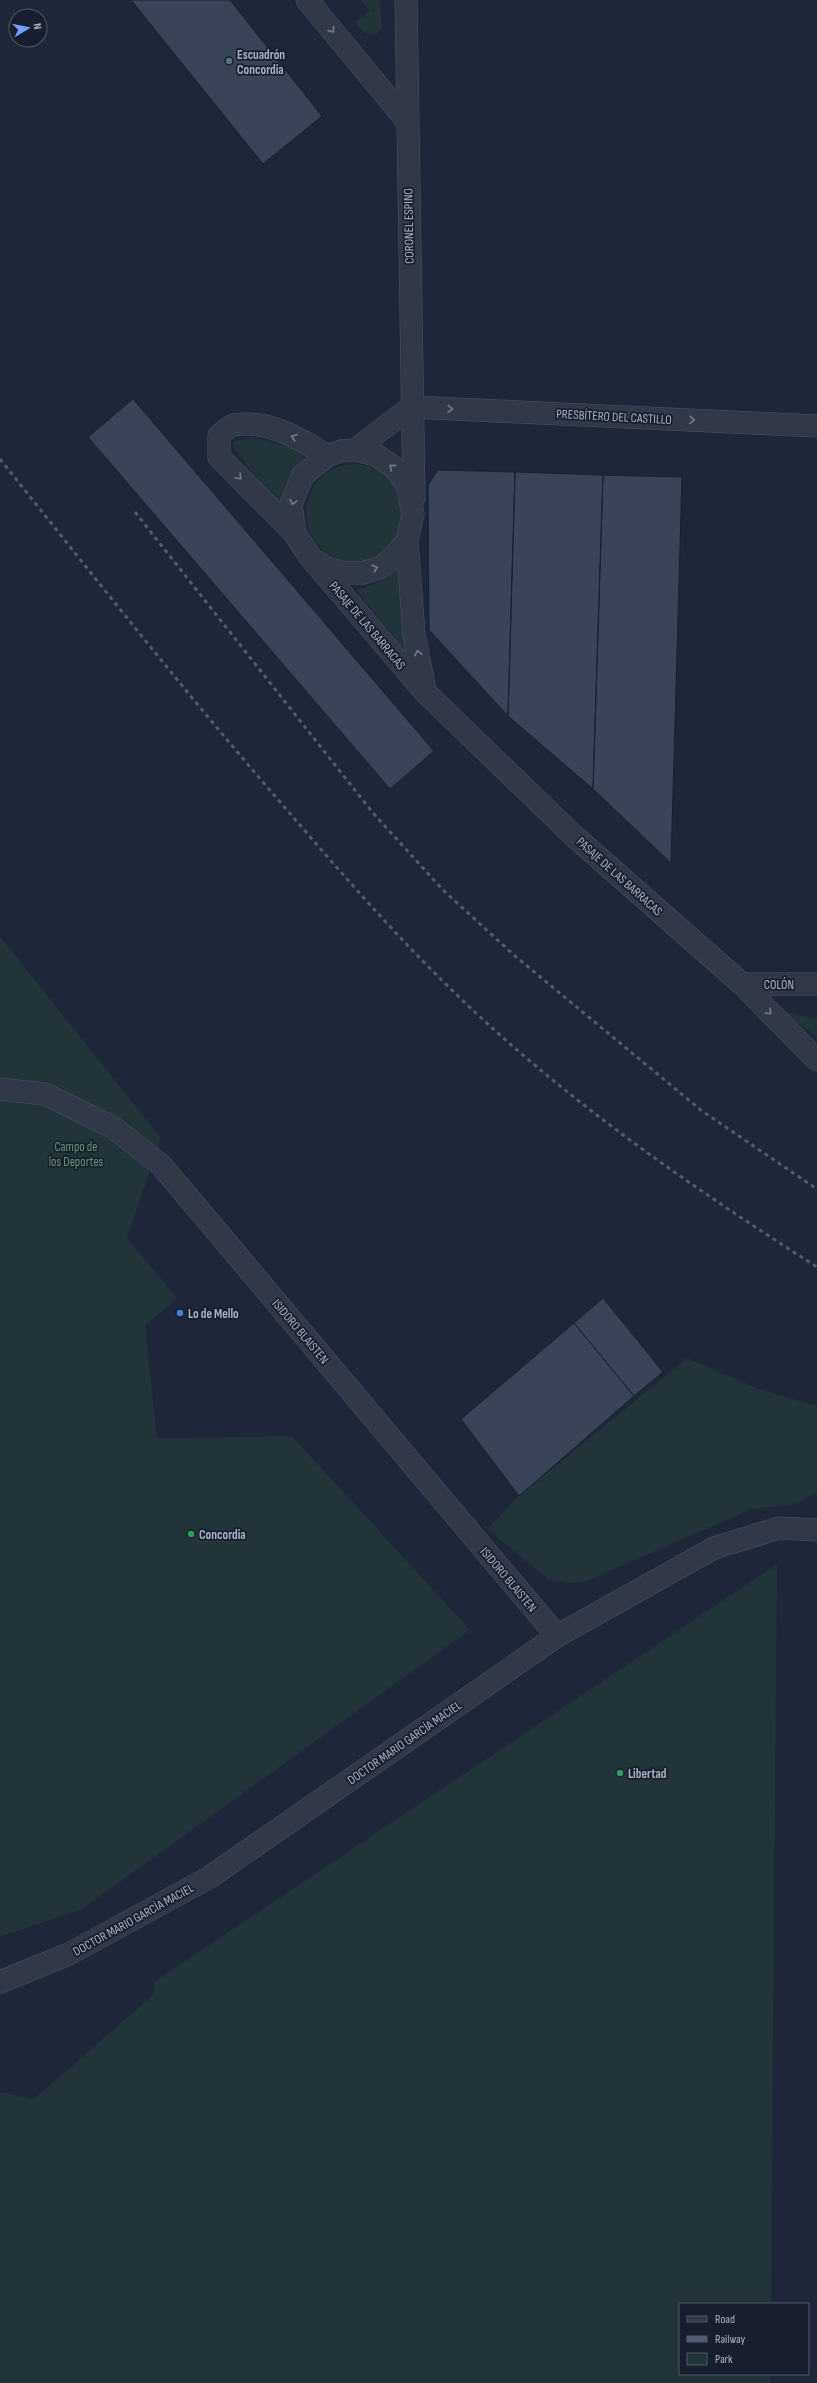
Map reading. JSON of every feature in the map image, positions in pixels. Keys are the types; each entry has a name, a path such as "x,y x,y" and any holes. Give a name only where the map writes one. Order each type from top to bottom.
{"street":[{"path":"307,0 407,120"},
{"name":"CORONEL ESPINO","path":"406,0 411,407 414,451"},
{"name":"PRESBÍTERO DEL CASTILLO","path":"411,407 817,426"},
{"name":"PASAJE DE LAS BARRACAS","path":"355,450 411,407"},
{"name":"PASAJE DE LAS BARRACAS","path":"327,456 304,440 265,426 233,425 219,436 219,457 295,534 311,558 425,692 574,836 742,984 817,1060"},
{"name":"PASAJE DE LAS BARRACAS","path":"295,534 291,504 304,475 327,456 341,451 355,450 376,456 395,468 407,485 413,514"},
{"name":"PASAJE DE LAS BARRACAS","path":"414,451 413,514 407,541 414,634 425,692"},
{"name":"PASAJE DE LAS BARRACAS","path":"311,558 327,568 345,573 363,573 380,567 395,556 407,541"},
{"name":"COLÓN","path":"742,984 817,984"},
{"name":"ISIDORO BLAISTEN","path":"0,1089 44,1094 114,1128 161,1165 557,1636"},
{"name":"DOCTOR MARIO GARCÍA MACIEL","path":"0,1982 69,1954 210,1877 557,1636 714,1548 779,1528 817,1530"}],"green space":[{"path":"361,0 380,0 382,29 374,35 364,32 355,22 370,11"},
{"path":"252,437 309,453 291,477 284,490 279,505 233,448 234,441"},
{"path":"355,464 374,468 389,479 400,494 404,513 400,532 389,547 374,558 355,562 336,558 321,547 310,532 306,513 310,494 321,479 336,468"},
{"path":"403,561 410,657 356,590 382,579"},
{"name":"Concordia","path":"0,936 161,1138 127,1238 177,1298 145,1326 157,1438 292,1436 470,1630 82,1909 0,1937"},
{"path":"782,1011 817,1019 817,1037"},
{"path":"687,1358 759,1389 817,1406 817,1492 796,1504 752,1509 584,1582 568,1583 548,1579 487,1529 519,1496"},
{"name":"Libertad","path":"777,1564 771,2303 679,2303 679,2375 771,2375 770,2383 0,2383 0,2092 34,2099 153,1995 154,1982"}],"building":[{"name":"Escuadrón Concordia","path":"131,0 230,0 322,116 263,164"},
{"path":"133,399 434,751 390,789 88,437"},
{"path":"438,470 515,472 508,716 429,630 428,485"},
{"path":"515,472 603,475 593,789 508,716"},
{"path":"603,475 682,477 671,863 593,789"},
{"path":"603,1298 663,1372 634,1396 574,1323"},
{"path":"574,1323 634,1396 519,1496 461,1419"}],"railway":[{"path":"0,459 142,636 250,767 332,863 379,915 452,990 517,1050 599,1117 728,1209 817,1267"},
{"path":"135,512 373,813 443,890 515,956 702,1111 817,1189"}],"place":[{"name":"Escuadrón Concordia","path":"229,61"},
{"name":"Lo de Mello","path":"180,1313"},
{"name":"Concordia","path":"191,1534"},
{"name":"Libertad","path":"620,1773"}],"park label":[{"name":"Campo de los Deportes","path":"76,1154"}]}
